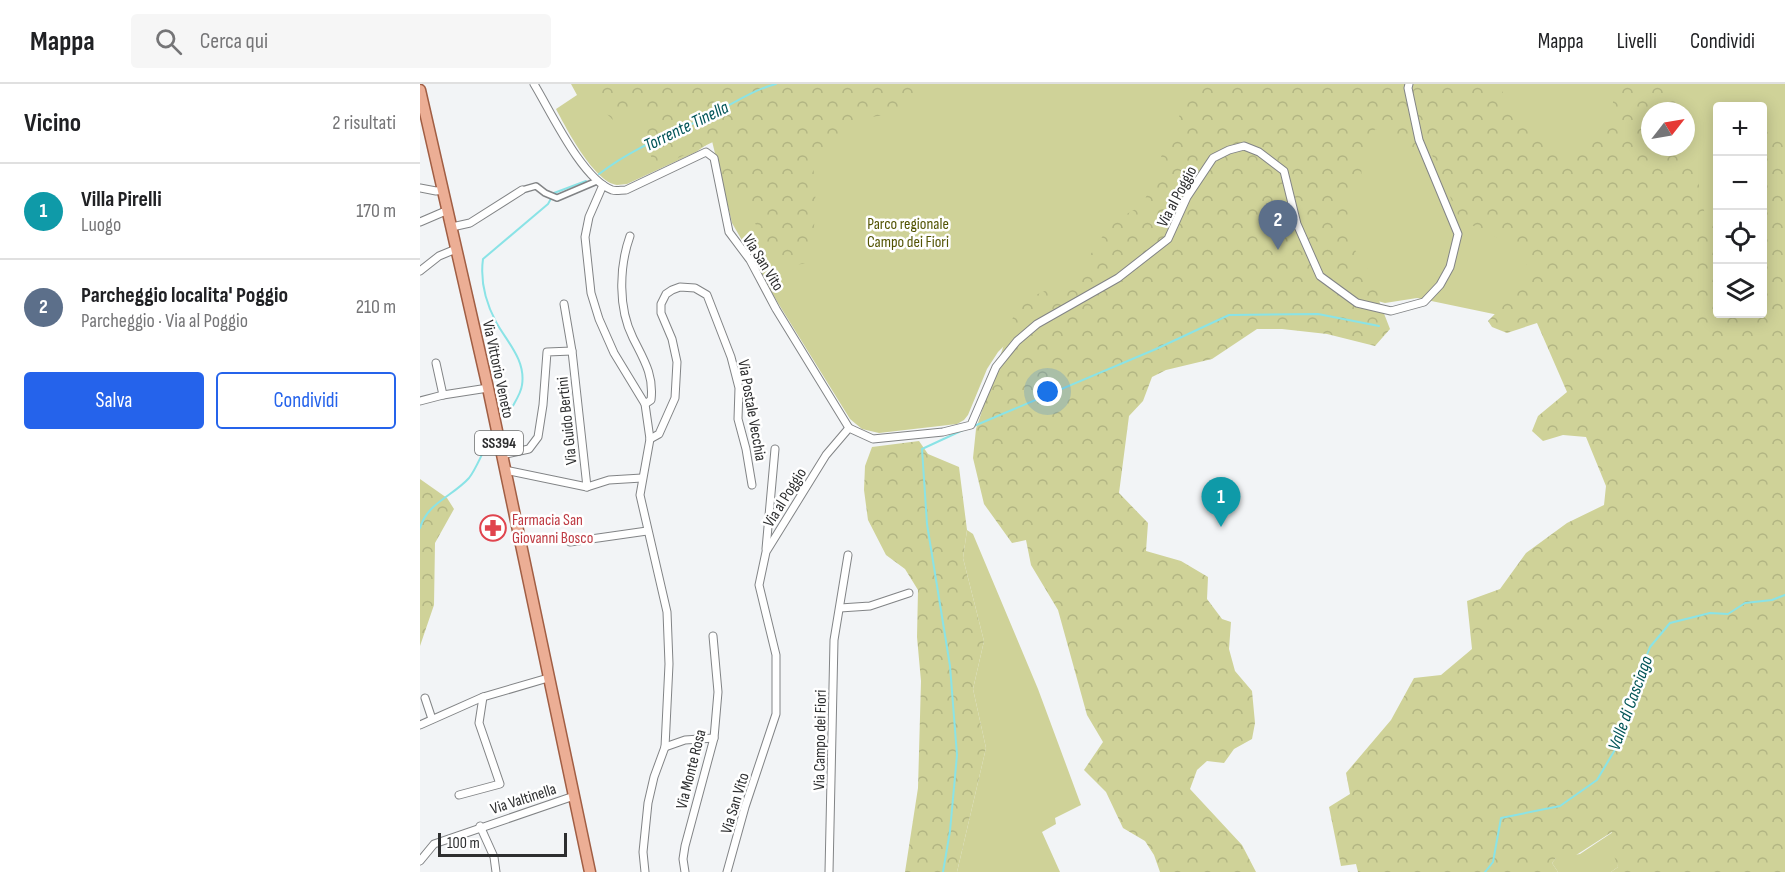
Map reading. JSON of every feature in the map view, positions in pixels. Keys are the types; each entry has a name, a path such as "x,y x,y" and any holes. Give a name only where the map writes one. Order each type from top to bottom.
{"main road":[{"name":"Via Vittorio Veneto","path":"420,91 488,388 573,796"},
{"name":"SS394","path":"573,796 590,872"}],"street":[{"path":"452,227 470,223 522,190 536,186 557,198 600,183 579,161 534,84"},
{"name":"Via al Poggio","path":"766,552 826,456 849,428 873,439 943,432 971,425 996,367 1017,340 1037,324 1118,278 1168,239 1187,198 1213,158 1229,150 1244,146 1259,152 1284,171 1297,224 1320,276 1357,303 1391,311 1424,302 1440,285 1450,267 1458,234 1419,140 1409,84"},
{"name":"Via San Vito","path":"600,183 615,191 626,190 706,152 714,158 729,232 750,260 776,309 849,428"},
{"name":"Via Postale Vecchia","path":"600,183 585,237 591,293 599,319 614,352 645,404 650,439 640,495 667,612 669,664 665,747 654,777 648,803 643,852 645,872"},
{"path":"420,188 436,191 443,189"},
{"path":"420,222 448,210"},
{"name":"Via Postale Vecchia","path":"630,236 625,249 621,296 632,336 645,359 652,388 651,400 645,404"},
{"path":"420,271 439,256 456,249"},
{"name":"Via Postale Vecchia","path":"650,439 659,434 675,398 676,362 672,339 660,313 661,304 666,294 672,290 680,287 695,288 707,295 731,357 739,388 738,419 752,485"},
{"name":"Via Guido Bertini","path":"564,304 572,351 587,487"},
{"path":"502,455 529,449 538,437 543,405 546,352 572,351"},
{"path":"436,363 443,395"},
{"path":"420,401 488,388"},
{"name":"Via al Poggio","path":"768,743 776,714 776,655 759,585 766,552 775,449"},
{"name":"Via Guido Bertini","path":"505,470 587,487 609,480 642,478"},
{"path":"570,542 647,531"},
{"name":"Via Campo dei Fiori","path":"829,872 834,640 848,555"},
{"path":"840,608 870,606 909,593"},
{"name":"Via Monte Rosa","path":"685,872 683,859 685,846 714,738 718,692 713,636"},
{"path":"420,725 483,697 548,678"},
{"path":"459,795 500,784 479,723 483,697"},
{"path":"425,698 432,718"},
{"path":"665,747 685,740 714,738"},
{"name":"Via San Vito","path":"727,872 745,807 768,743"},
{"name":"Via Valtinella","path":"420,861 434,844 480,826 573,796"},
{"name":"Via Valtinella","path":"480,826 494,857 496,872"}],"green space":[{"name":"Parco regionale Campo dei Fiori","path":"571,84 1785,84 1785,732 1595,335 1417,298 1385,303 1370,299 1182,192 1025,325 998,352 987,369 964,420 957,424 879,433 862,429 850,419 778,303 732,223 712,141 696,152 627,184 617,185 608,182 590,165 556,109 577,95"},
{"path":"585,84 924,84 909,112 856,119 813,159 816,208 810,263 785,266 766,242 736,191 725,185 713,142 656,168 642,135 652,111 642,108 616,123 601,108"},
{"path":"1195,84 1499,84 1511,110 1531,125 1543,141 1561,155 1596,136 1608,121 1613,100 1607,84 1669,84 1675,102 1641,102 1641,156 1693,156 1706,220 1713,226 1713,318 1767,318 1767,132 1785,120 1785,872 1611,872 1618,867 1610,845 1612,832 1570,859 1556,858 1552,863 1558,872 1358,872 1356,864 1341,866 1329,807 1350,794 1346,773 1391,720 1414,678 1441,675 1472,649 1467,601 1500,589 1526,553 1567,523 1604,505 1606,486 1586,437 1563,435 1543,441 1532,431 1538,416 1567,392 1537,323 1507,333 1492,327 1488,321 1534,274 1502,241 1483,230 1461,222 1429,148 1412,157 1388,136 1375,129 1362,160 1361,183 1349,201 1347,222 1355,250 1379,287 1378,298 1390,329 1375,346 1327,334 1257,329 1212,359 1166,370 1152,377 1143,401 1129,416 1119,493 1148,523 1146,551 1181,561 1208,577 1207,599 1222,619 1231,622 1229,649 1235,671 1252,691 1255,723 1252,739 1234,749 1224,763 1207,761 1197,770 1190,789 1242,845 1256,872 1160,872 1154,855 1145,841 1123,828 1106,792 1084,770 1103,742 1087,715 1058,610 1031,565 1026,540 1012,543 984,504 973,458 976,429 1020,296 1038,294 1075,278 1112,222 1143,205 1167,141"},
{"path":"919,441 928,454 959,467 967,530 963,558 984,641 973,689 986,748 957,872 905,872 918,788 921,681 917,637 918,590 905,569 886,555 868,520 864,490 865,466 872,447"},
{"path":"420,479 447,498 454,509 435,543 434,605 420,646"},
{"path":"967,530 973,534 1038,689 1081,805 1055,818 1056,824 1042,832 1060,872 957,872 986,748 973,689 984,641 963,558"},
{"path":"1613,832 1618,867 1611,872 1558,872 1552,863 1556,858 1580,854"}],"waterway":[{"name":"Torrente Tinella","path":"599,174 640,148 750,94 776,84"},
{"name":"Torrente Tinella","path":"510,411 521,388 521,367 489,307 483,284 483,259 548,204 554,193 586,181"},
{"path":"974,426 1156,349 1229,315 1318,314 1379,326"},
{"path":"943,872 950,831 957,755 950,666 927,524 922,449 963,430"},
{"name":"Torrente Tinella","path":"420,528 428,512 469,478 487,445"},
{"name":"Valle di Casciago","path":"1485,872 1493,862 1501,818 1560,806 1597,780 1619,743 1638,678 1650,647 1670,623 1710,613 1728,614 1745,603 1772,600 1785,595"}],"place":[{"name":"Parcheggio localita' Poggio","path":"1278,250"},
{"name":"Villa Pirelli","path":"1221,527"},
{"name":"Farmacia San Giovanni Bosco","path":"493,528"}]}
